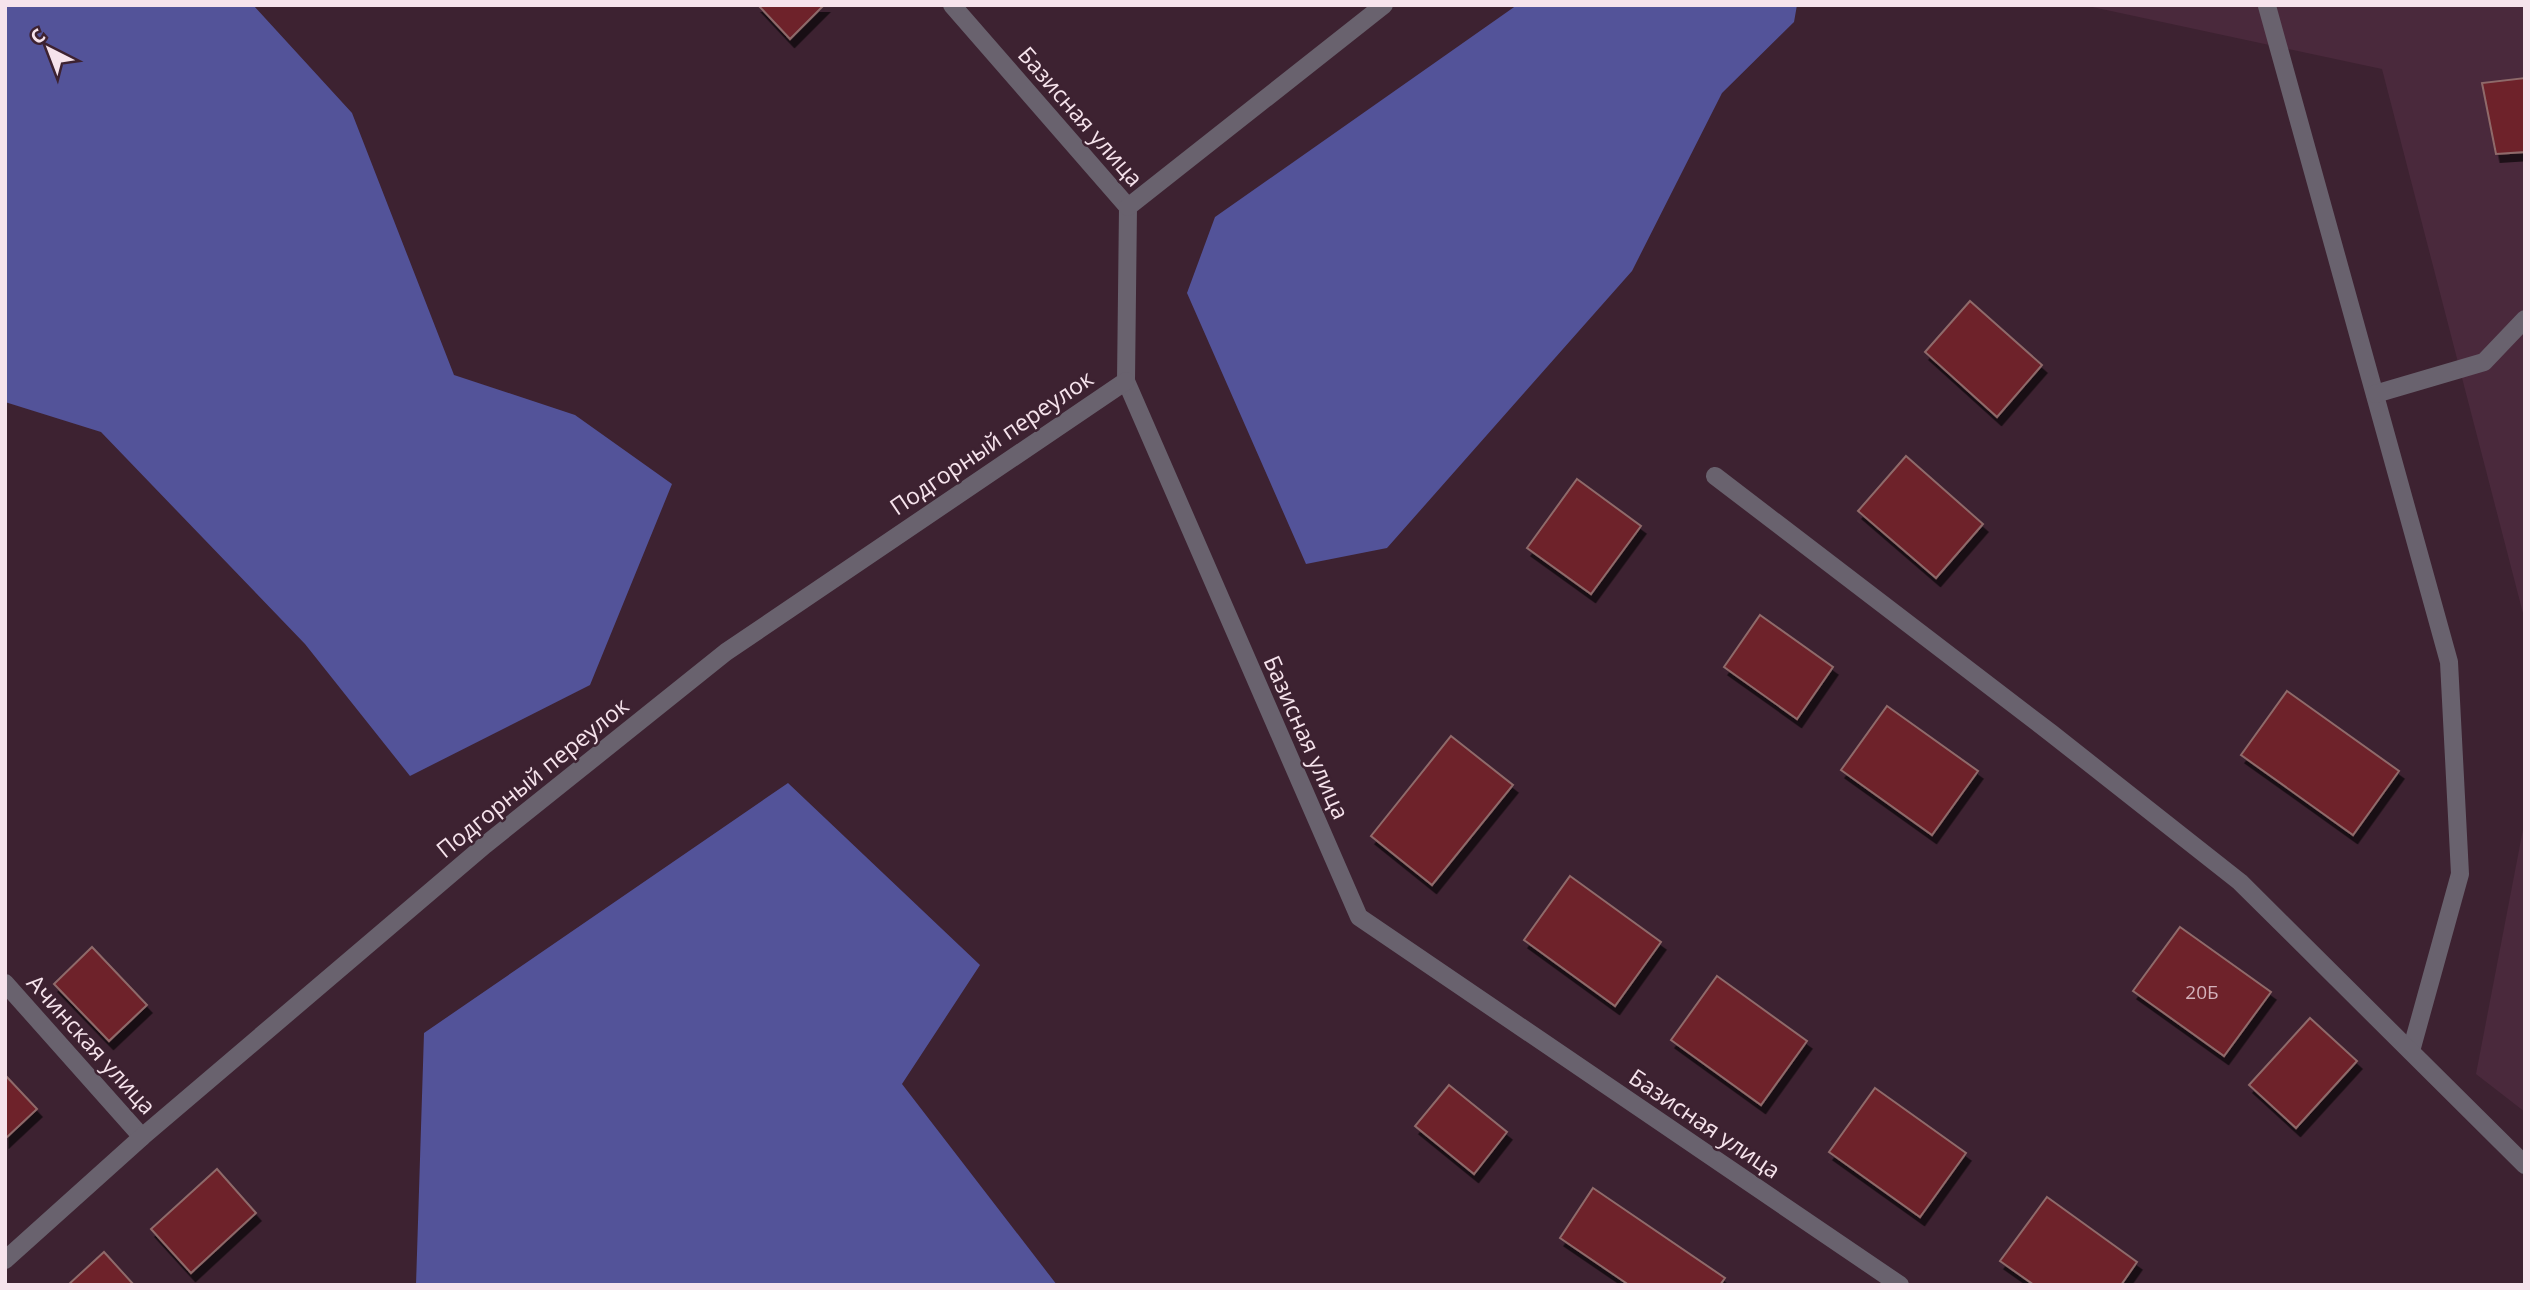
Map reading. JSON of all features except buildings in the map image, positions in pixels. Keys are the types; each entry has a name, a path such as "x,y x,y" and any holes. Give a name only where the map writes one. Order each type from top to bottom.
{"street":[{"name":"Базисная улица","path":"952,5 1128,207 1126,381 1359,917 1900,1285"},
{"path":"1128,207 1384,5"},
{"path":"2267,6 2449,662 2460,874 2410,1051"},
{"path":"2375,394 2484,362 2525,319"},
{"name":"Подгорный переулок","path":"5,1260 142,1137 485,845 726,652 1126,381"},
{"path":"1715,476 2051,733 2240,882 2525,1165"},
{"name":"Ачинская улица","path":"5,983 142,1137"}],"shaded area":[{"path":"5,5 253,5 352,113 454,375 575,415 672,484 590,685 410,776 305,644 101,432 5,402"},
{"path":"1517,5 1797,5 1794,22 1722,93 1632,271 1387,548 1306,564 1187,293 1215,217"},
{"path":"2083,5 2525,5 2525,621 2382,69"},
{"path":"788,783 980,965 902,1084 1057,1285 416,1285 424,1033"},
{"path":"2525,819 2525,1112 2476,1074"}]}
